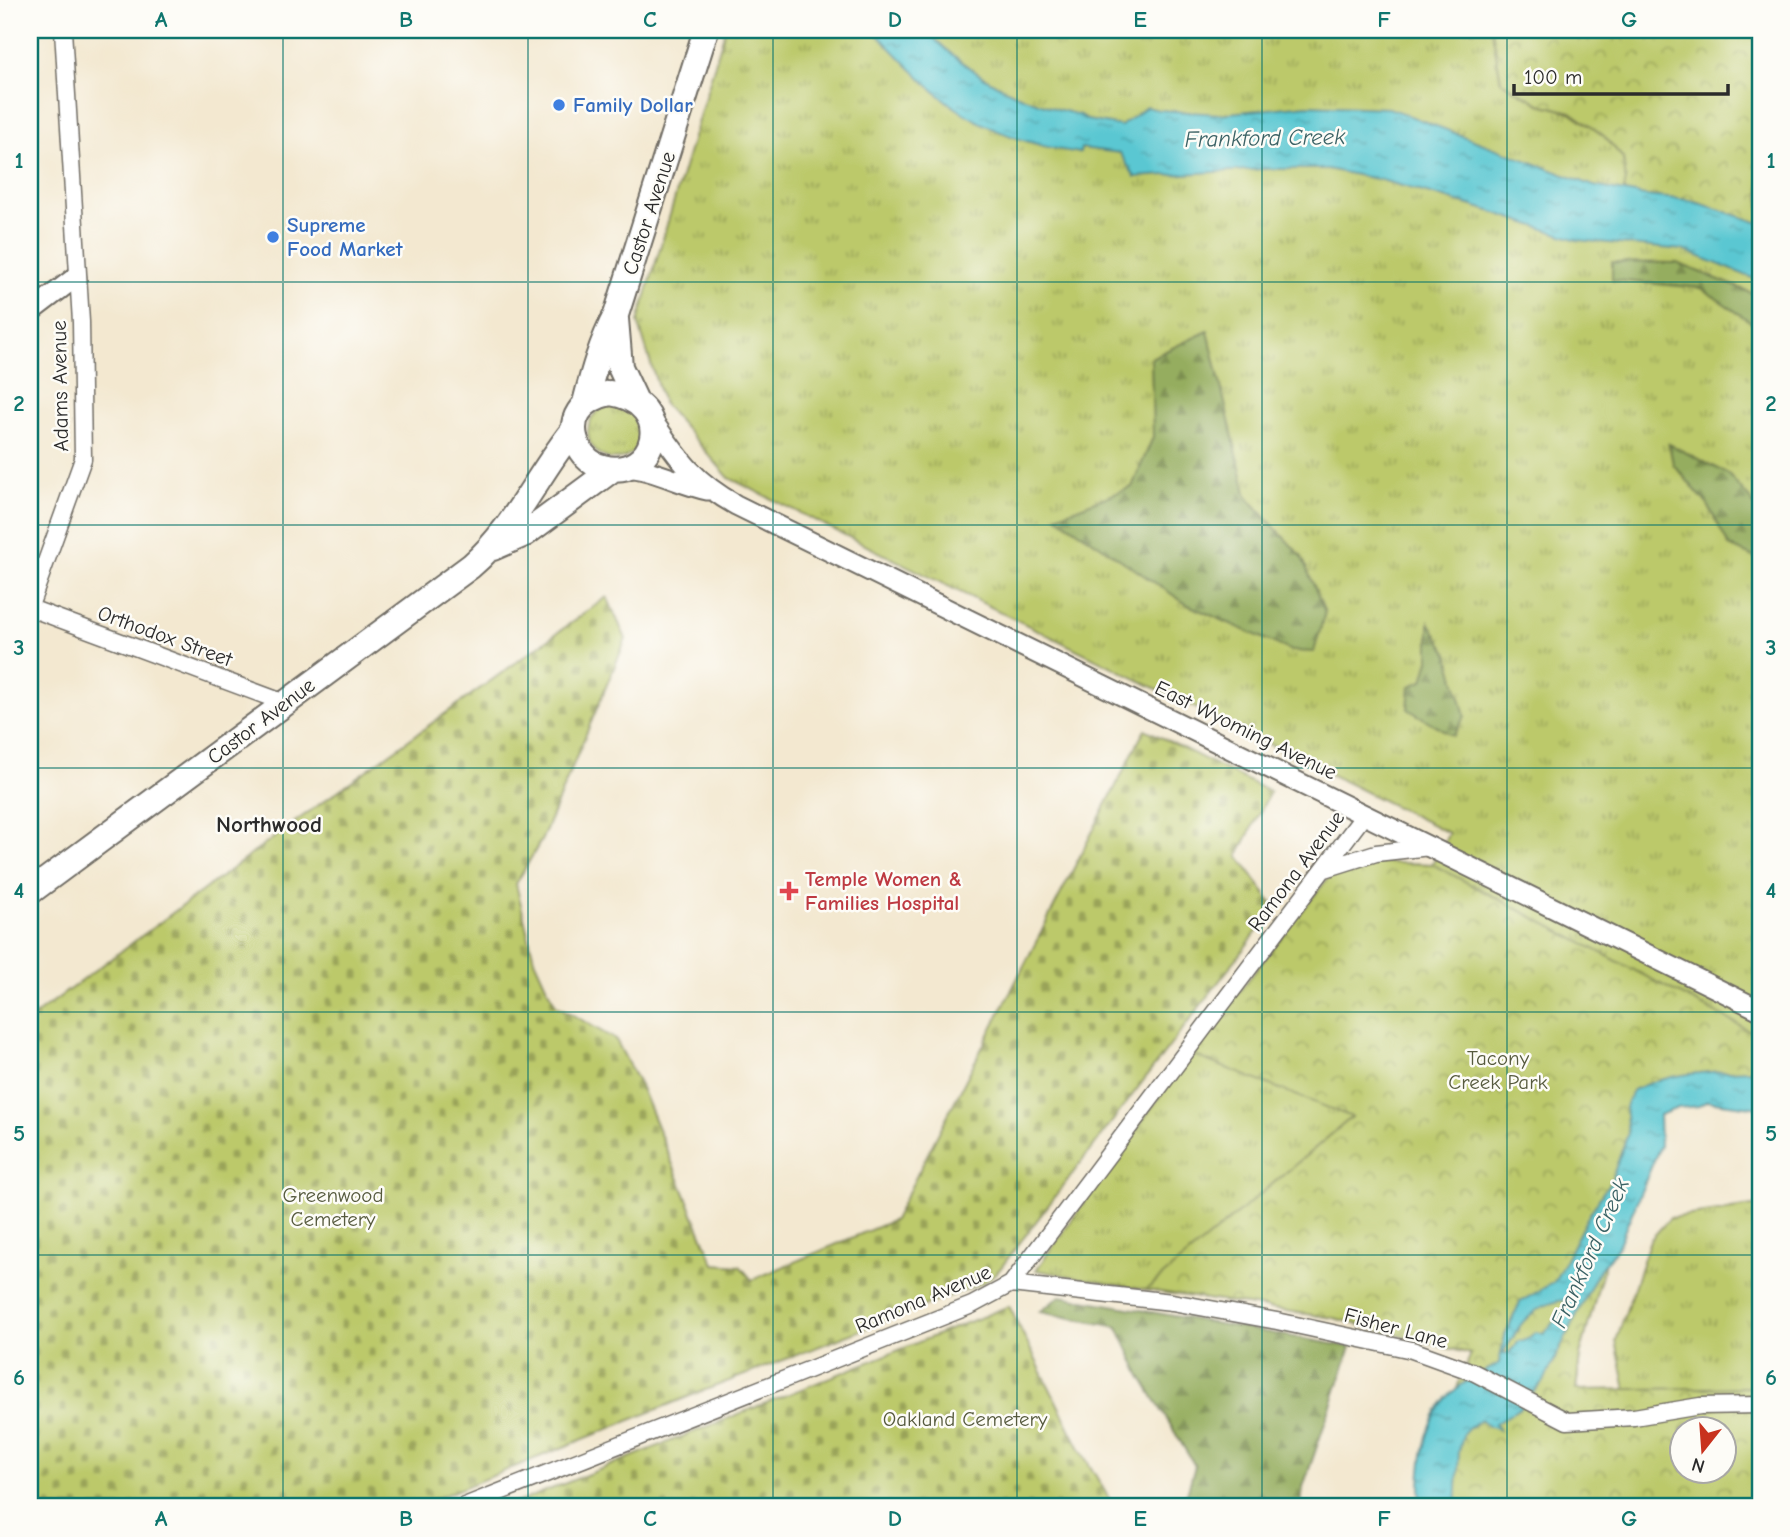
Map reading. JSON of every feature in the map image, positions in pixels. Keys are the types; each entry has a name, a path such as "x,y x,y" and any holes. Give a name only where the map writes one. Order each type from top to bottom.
{"main road":[{"name":"Castor Avenue","path":"585,403 594,366 616,315 706,30"},
{"name":"Castor Avenue","path":"616,315 620,368 636,401"},
{"path":"610,393 624,395 636,401 652,420 652,444 646,455 637,463 619,468 600,467 588,460 580,449 574,429 585,403 610,393"},
{"name":"Castor Avenue","path":"492,548 556,451 574,429"},
{"name":"Castor Avenue","path":"30,892 492,548 525,534 619,468"}],"street":[{"name":"Adams Avenue","path":"30,607 83,459 83,374 63,30"},
{"path":"30,312 76,277"},
{"name":"East Wyoming Avenue","path":"652,420 682,463 711,491"},
{"name":"East Wyoming Avenue","path":"619,468 654,472 711,491 1760,1010"},
{"name":"Orthodox Street","path":"30,607 285,703"},
{"name":"Ramona Avenue","path":"462,1507 972,1305 1011,1284 1365,814"},
{"path":"1323,870 1376,853 1430,847"},
{"name":"Fisher Lane","path":"1011,1284 1172,1302 1412,1350 1473,1372 1567,1421 1634,1417 1700,1406 1760,1405"}],"green space":[{"path":"725,30 1492,30 1501,81 1540,104 1570,112 1604,136 1623,158 1626,181 1620,213 1760,270 1760,1079 1646,1110 1580,1355 1576,1390 1471,1354 1334,1318 1146,1290 1036,1270 1190,1054 1363,862 1432,864 1449,833 729,478 663,403 638,322"},
{"path":"1492,30 1760,30 1760,270 1619,213 1626,181 1623,158 1604,136 1571,112 1540,104 1501,81"},
{"path":"1612,262 1677,263 1760,296 1760,328 1701,288 1612,280"},
{"path":"1208,331 1247,497 1302,557 1325,612 1314,652 1292,651 1188,605 1056,516 1132,487 1153,437 1151,358"},
{"path":"615,405 634,413 642,432 634,451 615,459 596,451 588,432 596,413"},
{"path":"1669,444 1728,474 1760,511 1760,560 1729,546 1708,505 1673,464"},
{"name":"Greenwood Cemetery","path":"607,597 626,639 542,839 516,884 534,959 547,988 556,1005 616,1040 641,1088 714,1264 740,1266 752,1280 894,1220 1145,729 1270,792 1238,855 1275,908 999,1270 984,1283 695,1394 415,1507 30,1507 30,1019 299,819"},
{"path":"1429,622 1448,653 1465,716 1453,736 1408,709 1410,686 1423,681 1429,660"},
{"name":"Tacony Creek Park","path":"1363,862 1432,864 1760,1036 1760,1079 1646,1110 1580,1355 1576,1390 1760,1387 1760,1507 1433,1507 1442,1423 1471,1354 1334,1318 1146,1290 1352,1117 1190,1054 1332,873"},
{"path":"1760,1205 1760,1387 1626,1390 1616,1341 1650,1240 1670,1218"},
{"path":"1060,1296 1351,1347 1303,1487 1301,1507 1183,1507 1195,1466 1141,1376 1118,1327 1040,1312"},
{"name":"Oakland Cemetery","path":"1009,1306 1080,1449 1114,1507 506,1507"}],"water":[{"name":"Frankford Creek","path":"873,30 926,30 978,74 1015,94 1080,115 1087,120 1121,126 1146,107 1219,114 1307,105 1389,108 1594,186 1645,196 1690,200 1760,223 1760,281 1683,250 1577,240 1490,211 1381,180 1327,169 1264,169 1135,177 1120,153 1081,148 1080,153 1046,147 996,130 964,114 920,78"},
{"name":"Frankford Creek","path":"1750,1070 1760,1072 1760,1108 1707,1101 1699,1106 1678,1108 1659,1115 1660,1146 1617,1249 1599,1270 1545,1379 1520,1408 1495,1424 1499,1430 1487,1426 1481,1419 1464,1432 1459,1451 1456,1507 1420,1507 1422,1460 1436,1413 1456,1389 1499,1363 1505,1335 1520,1302 1554,1282 1586,1220 1612,1178 1628,1133 1625,1107 1633,1090 1675,1076","holes":["1565,1300 1566,1307 1544,1334 1536,1332 1524,1341 1519,1341 1508,1354 1503,1354 1519,1327 1536,1311"]}],"place":[{"name":"Family Dollar","path":"559,105"},
{"name":"Supreme Food Market","path":"273,237"},
{"name":"Temple Women & Families Hospital","path":"789,891"}],"district":[{"name":"Northwood","path":"269,824"}]}
